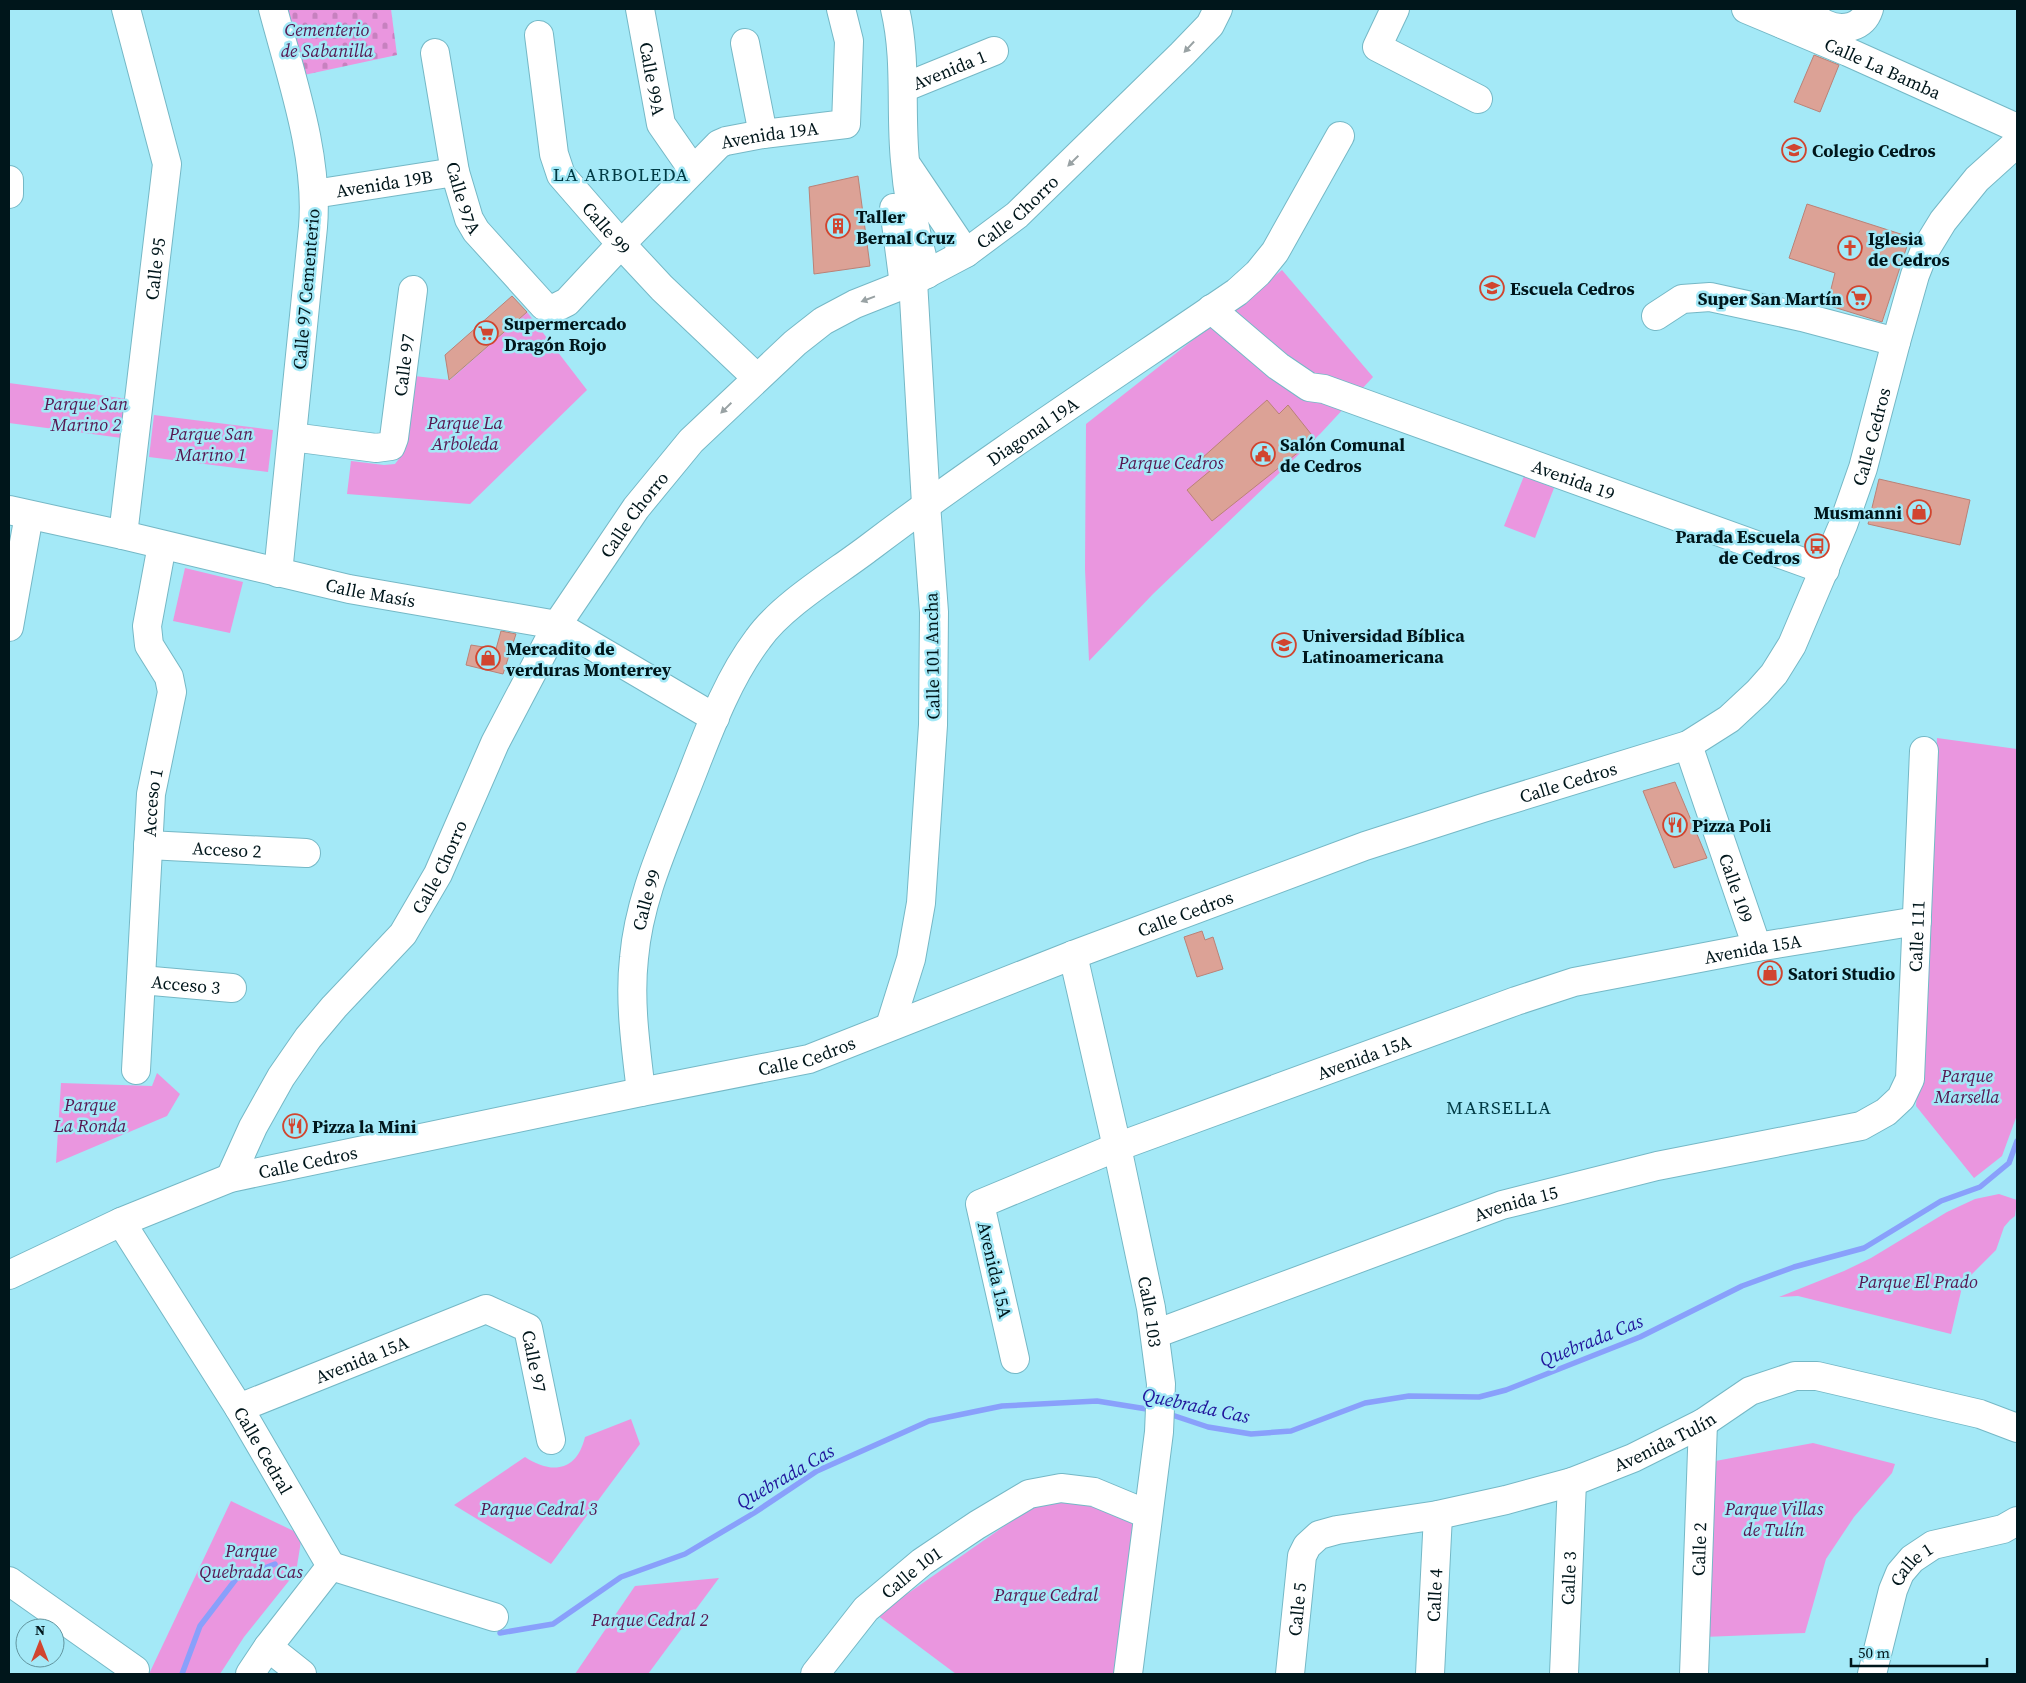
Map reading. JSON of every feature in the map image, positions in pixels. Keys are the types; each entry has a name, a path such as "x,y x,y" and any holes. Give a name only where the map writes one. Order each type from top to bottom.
{"street":[{"name":"Calle 95","path":"123,535 167,164 165,150 126,9"},
{"name":"Calle 97 Cementerio","path":"272,9 301,117 314,194 313,227 278,574"},
{"name":"Calle 99A","path":"640,9 661,124 693,170"},
{"name":"Avenida 19A","path":"554,309 567,302 620,244 719,144 763,134 846,124 849,41 841,9"},
{"name":"Calle 101 Ancha","path":"890,1026 911,959 920,902 933,725 934,612 926,504 915,280 915,233 897,162 903,88 901,47 895,9"},
{"name":"Calle Chorro","path":"230,1178 252,1127 281,1077 308,1038 403,934 438,874 495,743 557,625 636,508 691,441 794,343 823,321 855,304 915,280 966,253 1017,215 1210,25 1218,9"},
{"path":"1395,9 1377,47 1478,99"},
{"name":"Calle La Bamba","path":"1746,9 1848,52 2017,128"},
{"path":"1782,24 1789,12 1799,9 1809,12 1826,24 1844,28 1860,24 1866,18 1869,9"},
{"name":"Calle 99","path":"539,35 554,154 559,172 620,244 662,288 757,378"},
{"path":"745,43 763,134"},
{"name":"Avenida 1","path":"903,88 994,51"},
{"name":"Calle 97A","path":"436,53 454,172 468,218 476,230 544,306 554,309"},
{"name":"Diagonal 19A","path":"715,718 734,677 758,637 789,607 926,504 1237,292 1258,273 1274,252 1340,136"},
{"name":"Calle Cedros","path":"9,1275 121,1222 230,1178 809,1059 1072,954 1365,846 1688,745 1729,719 1774,674 1792,645 1825,570 1863,468 1896,342 1915,275 1924,252 1938,229 1977,179 2017,143"},
{"path":"897,162 966,253"},
{"name":"Avenida 19B","path":"314,194 454,172"},
{"path":"9,180 9,194"},
{"name":"Calle 97","path":"292,437 385,448 391,446 394,438 413,290"},
{"path":"1656,316 1682,299 1710,297 1802,317 1896,342"},
{"name":"Avenida 19","path":"1211,309 1278,366 1309,387 1324,389 1825,570"},
{"name":"Calle Masís","path":"19,512 123,535 278,574 349,589 557,625 715,718"},
{"path":"9,626 19,512"},
{"name":"Acceso 1","path":"136,1070 151,794 172,692 169,678 149,645 147,626 162,545"},
{"name":"Calle 99","path":"641,1092 633,1027 633,959 641,908 715,718"},
{"name":"Calle 109","path":"1688,745 1757,947"},
{"name":"Calle 111","path":"1886,1112 1901,1098 1910,1079 1924,751"},
{"name":"Acceso 2","path":"148,845 306,853"},
{"name":"Avenida 15A","path":"1015,1359 980,1204 1117,1148 1516,1000 1565,984 1757,947 1917,921"},
{"name":"Calle 103","path":"1072,954 1117,1148 1151,1308 1161,1384 1159,1432 1128,1674"},
{"name":"Acceso 3","path":"141,980 232,988"},
{"name":"Avenida 15","path":"1155,1334 1502,1205 1657,1166 1861,1126 1886,1112"},
{"name":"Calle Cedral","path":"121,1222 239,1408 332,1566"},
{"name":"Calle 97","path":"486,1309 528,1328 551,1440"},
{"name":"Avenida 15A","path":"239,1408 486,1309"},
{"name":"Avenida Tulín","path":"1307,1546 1319,1536 1336,1530 1438,1515 1506,1500 1572,1482 1633,1458 1703,1423 1750,1391 1795,1376 1816,1376 1980,1414 2017,1428"},
{"name":"Calle 2","path":"1694,1674 1703,1423"},
{"name":"Calle 3","path":"1564,1674 1572,1482"},
{"name":"Calle 101","path":"815,1674 866,1609 922,1562 1029,1494 1062,1488 1094,1492 1147,1514"},
{"name":"Calle 4","path":"1430,1674 1438,1515"},
{"name":"Calle 1","path":"1872,1674 1893,1590 1900,1573 1912,1559 1933,1544 2003,1530 2017,1521"},
{"name":"Calle 5","path":"1290,1674 1300,1567 1302,1556 1307,1546"},
{"path":"250,1674 268,1647 332,1566 494,1617"},
{"path":"9,1581 134,1670"},
{"path":"268,1647 302,1674"}],"green space":[{"name":"Cementerio de Sabanilla","path":"286,9 391,9 397,55 304,75"},
{"name":"Parque Cedros","path":"1282,270 1373,377 1320,434 1153,594 1089,661 1085,569 1086,424"},
{"name":"Parque La Arboleda","path":"527,312 587,390 470,504 347,494 351,461 384,465 395,464 401,456 410,423 414,376 450,380"},
{"name":"Parque San Marino 2","path":"9,383 128,399 122,438 9,423"},
{"name":"Parque San Marino 1","path":"154,415 273,430 268,472 149,457"},
{"path":"1524,476 1554,488 1535,538 1504,526"},
{"path":"185,568 243,582 230,633 173,621"},
{"name":"Parque Marsella","path":"1937,738 2017,749 2017,1115 2002,1156 1974,1178 1916,1106 1928,924"},
{"name":"Parque La Ronda","path":"157,1073 180,1094 167,1116 56,1163 61,1083 152,1086"},
{"name":"Parque El Prado","path":"1999,1194 2017,1200 2015,1216 2004,1227 1996,1250 1963,1283 1951,1334 1798,1296 1779,1297 1871,1258 1947,1212 1975,1199"},
{"name":"Parque Cedral 3","path":"631,1419 640,1444 551,1564 454,1505 525,1457 535,1463 554,1468 570,1463 576,1457 585,1437"},
{"name":"Parque Villas de Tulín","path":"1813,1443 1895,1464 1892,1473 1854,1517 1826,1559 1805,1633 1703,1637 1710,1462"},
{"name":"Parque Quebrada Cas","path":"231,1501 302,1535 296,1572 244,1637 220,1674 149,1674"},
{"name":"Parque Cedral","path":"1065,1501 1095,1505 1136,1522 1117,1674 956,1674 877,1615 1033,1506"},
{"name":"Parque Cedral 2","path":"719,1578 648,1674 575,1674 635,1586"}],"building":[{"path":"1814,55 1839,65 1820,112 1794,102"},
{"name":"Taller Bernal Cruz","path":"858,176 870,266 814,274 809,187"},
{"name":"Iglesia de Cedros","path":"1807,204 1910,237 1882,322 1827,305 1835,273 1789,258"},
{"name":"Supermercado Dragón Rojo","path":"512,296 527,312 449,380 445,355"},
{"name":"Salón Comunal de Cedros","path":"1267,400 1279,414 1288,405 1315,439 1212,521 1187,490 1211,470 1201,459"},
{"name":"Musmanni","path":"1879,479 1970,500 1960,545 1868,524"},
{"name":"Mercadito de verduras Monterrey","path":"501,631 516,634 503,674 466,665 471,645 496,649"},
{"name":"Pizza Poli","path":"1675,782 1707,858 1674,868 1643,791"},
{"path":"1202,931 1205,940 1213,937 1223,969 1197,977 1184,937"}],"waterway":[{"name":"Quebrada Cas","path":"1166,1413 1208,1427 1251,1434 1291,1431 1365,1403 1409,1396 1479,1397 1506,1390 1640,1337 1742,1286 1794,1267 1864,1248 1941,1201 1980,1187 2009,1163 2017,1141"},
{"name":"Quebrada Cas","path":"500,1633 553,1624 621,1577 685,1554 754,1513 817,1471 929,1421 1002,1406 1097,1401 1153,1410"},
{"name":"Quebrada Cas","path":"182,1674 200,1626 236,1579 275,1564"}],"place":[{"name":"Colegio Cedros","path":"1794,150"},
{"name":"Taller Bernal Cruz","path":"838,226"},
{"name":"Iglesia de Cedros","path":"1850,248"},
{"name":"Escuela Cedros","path":"1492,288"},
{"name":"Super San Martín","path":"1859,298"},
{"name":"Supermercado Dragón Rojo","path":"486,333"},
{"name":"Salón Comunal de Cedros","path":"1263,454"},
{"name":"Musmanni","path":"1919,512"},
{"name":"Parada Escuela de Cedros","path":"1817,546"},
{"name":"Universidad Bíblica Latinoamericana","path":"1284,645"},
{"name":"Mercadito de verduras Monterrey","path":"488,658"},
{"name":"Pizza Poli","path":"1675,825"},
{"name":"Satori Studio","path":"1770,973"},
{"name":"Pizza la Mini","path":"295,1126"}],"district":[{"name":"LA ARBOLEDA","path":"621,174"},
{"name":"MARSELLA","path":"1499,1107"}]}
